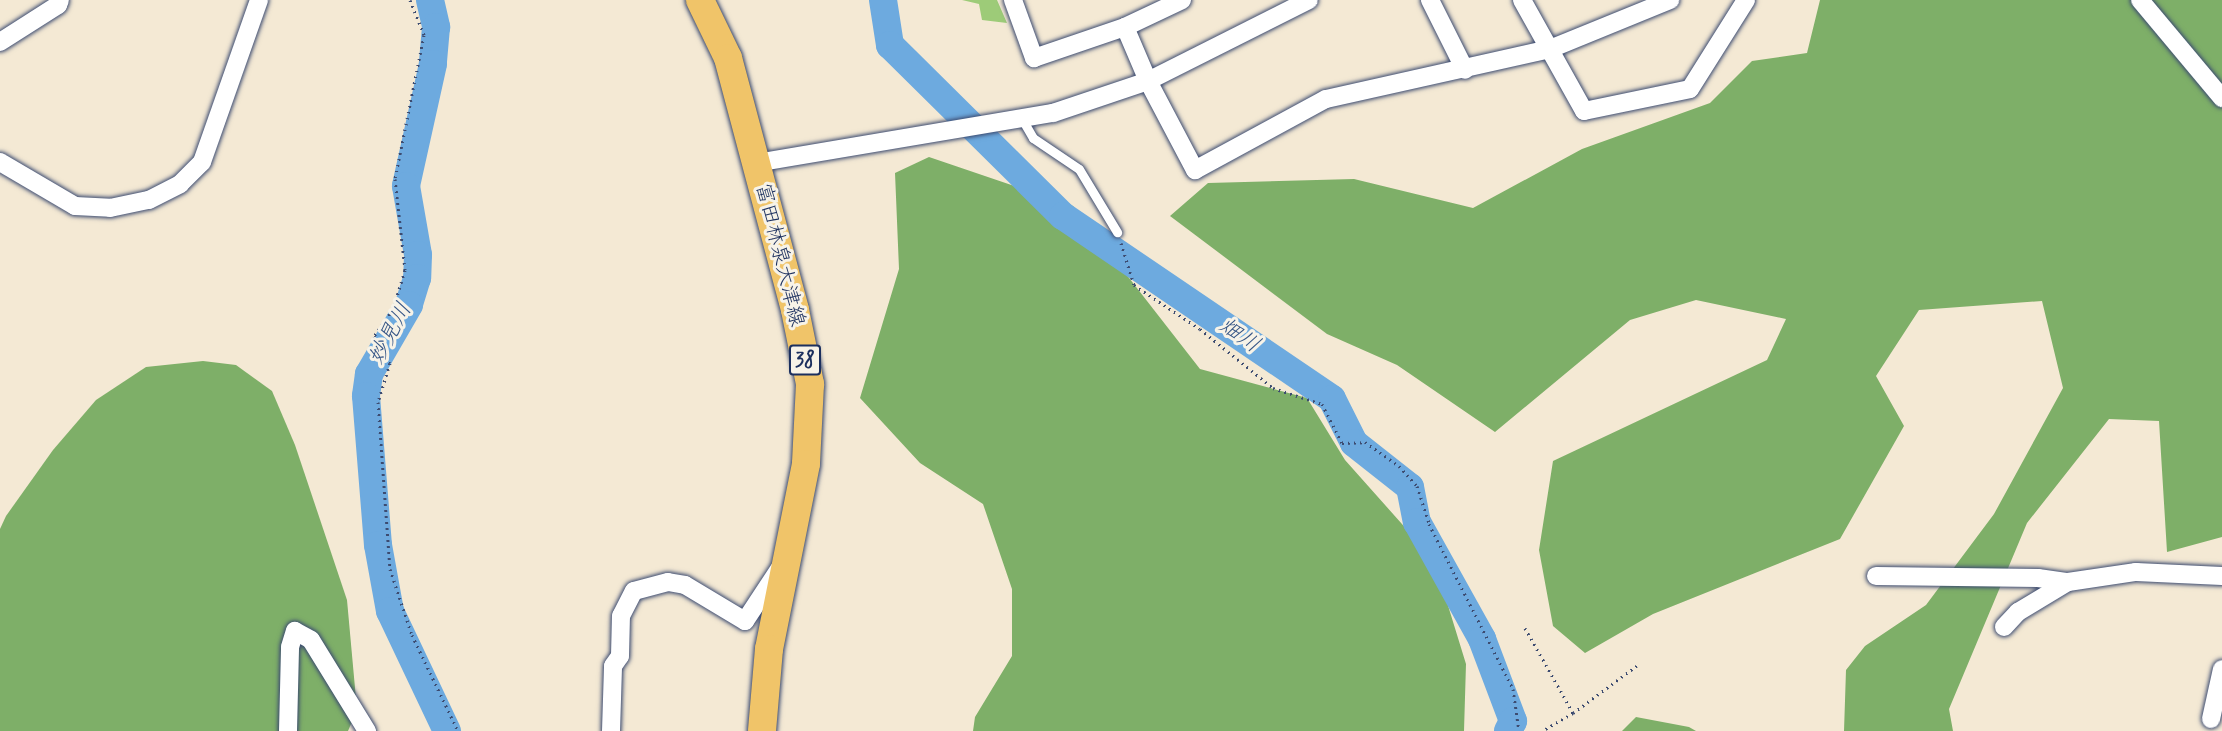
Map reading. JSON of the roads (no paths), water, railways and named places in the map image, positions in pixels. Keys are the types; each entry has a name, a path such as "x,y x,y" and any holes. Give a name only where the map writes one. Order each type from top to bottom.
{"main road":[{"name":"富田林泉大津線","path":"700,0 728,58 795,310 810,384 806,464 768,649 762,731"}],"street":[{"path":"0,42 58,5 60,0"},
{"path":"0,162 75,206 110,208 139,202 180,184 202,162 259,0"},
{"path":"1013,0 1035,58 1125,27 1182,0"},
{"path":"756,163 1000,124 1053,113 1148,81 1309,0"},
{"path":"1430,0 1465,70"},
{"path":"1522,0 1584,111 1690,89 1738,2"},
{"path":"1125,27 1148,81 1195,170 1326,99 1465,70 1550,49 1670,0"},
{"path":"2140,0 2222,98"},
{"path":"611,731 613,666 621,656 621,616 634,591 668,582 685,585 745,621 786,559"},
{"path":"1876,576 2038,578 2068,582 2136,572 2222,576"},
{"path":"2004,627 2018,612 2068,582"},
{"path":"288,731 290,647 295,631 311,640 367,731"},
{"path":"2211,719 2222,669"}],"lane":[{"path":"1022,119 1032,138 1078,169 1117,232"}],"waterway":[{"name":"妙見川","path":"430,0 436,27 433,64 406,186 418,255 417,278 409,305 369,374 366,396 378,545 390,611 447,731"},
{"name":"畑川","path":"883,0 890,45 1063,216 1332,399 1354,443 1410,487 1417,522 1482,639 1513,721 1508,731"}]}
